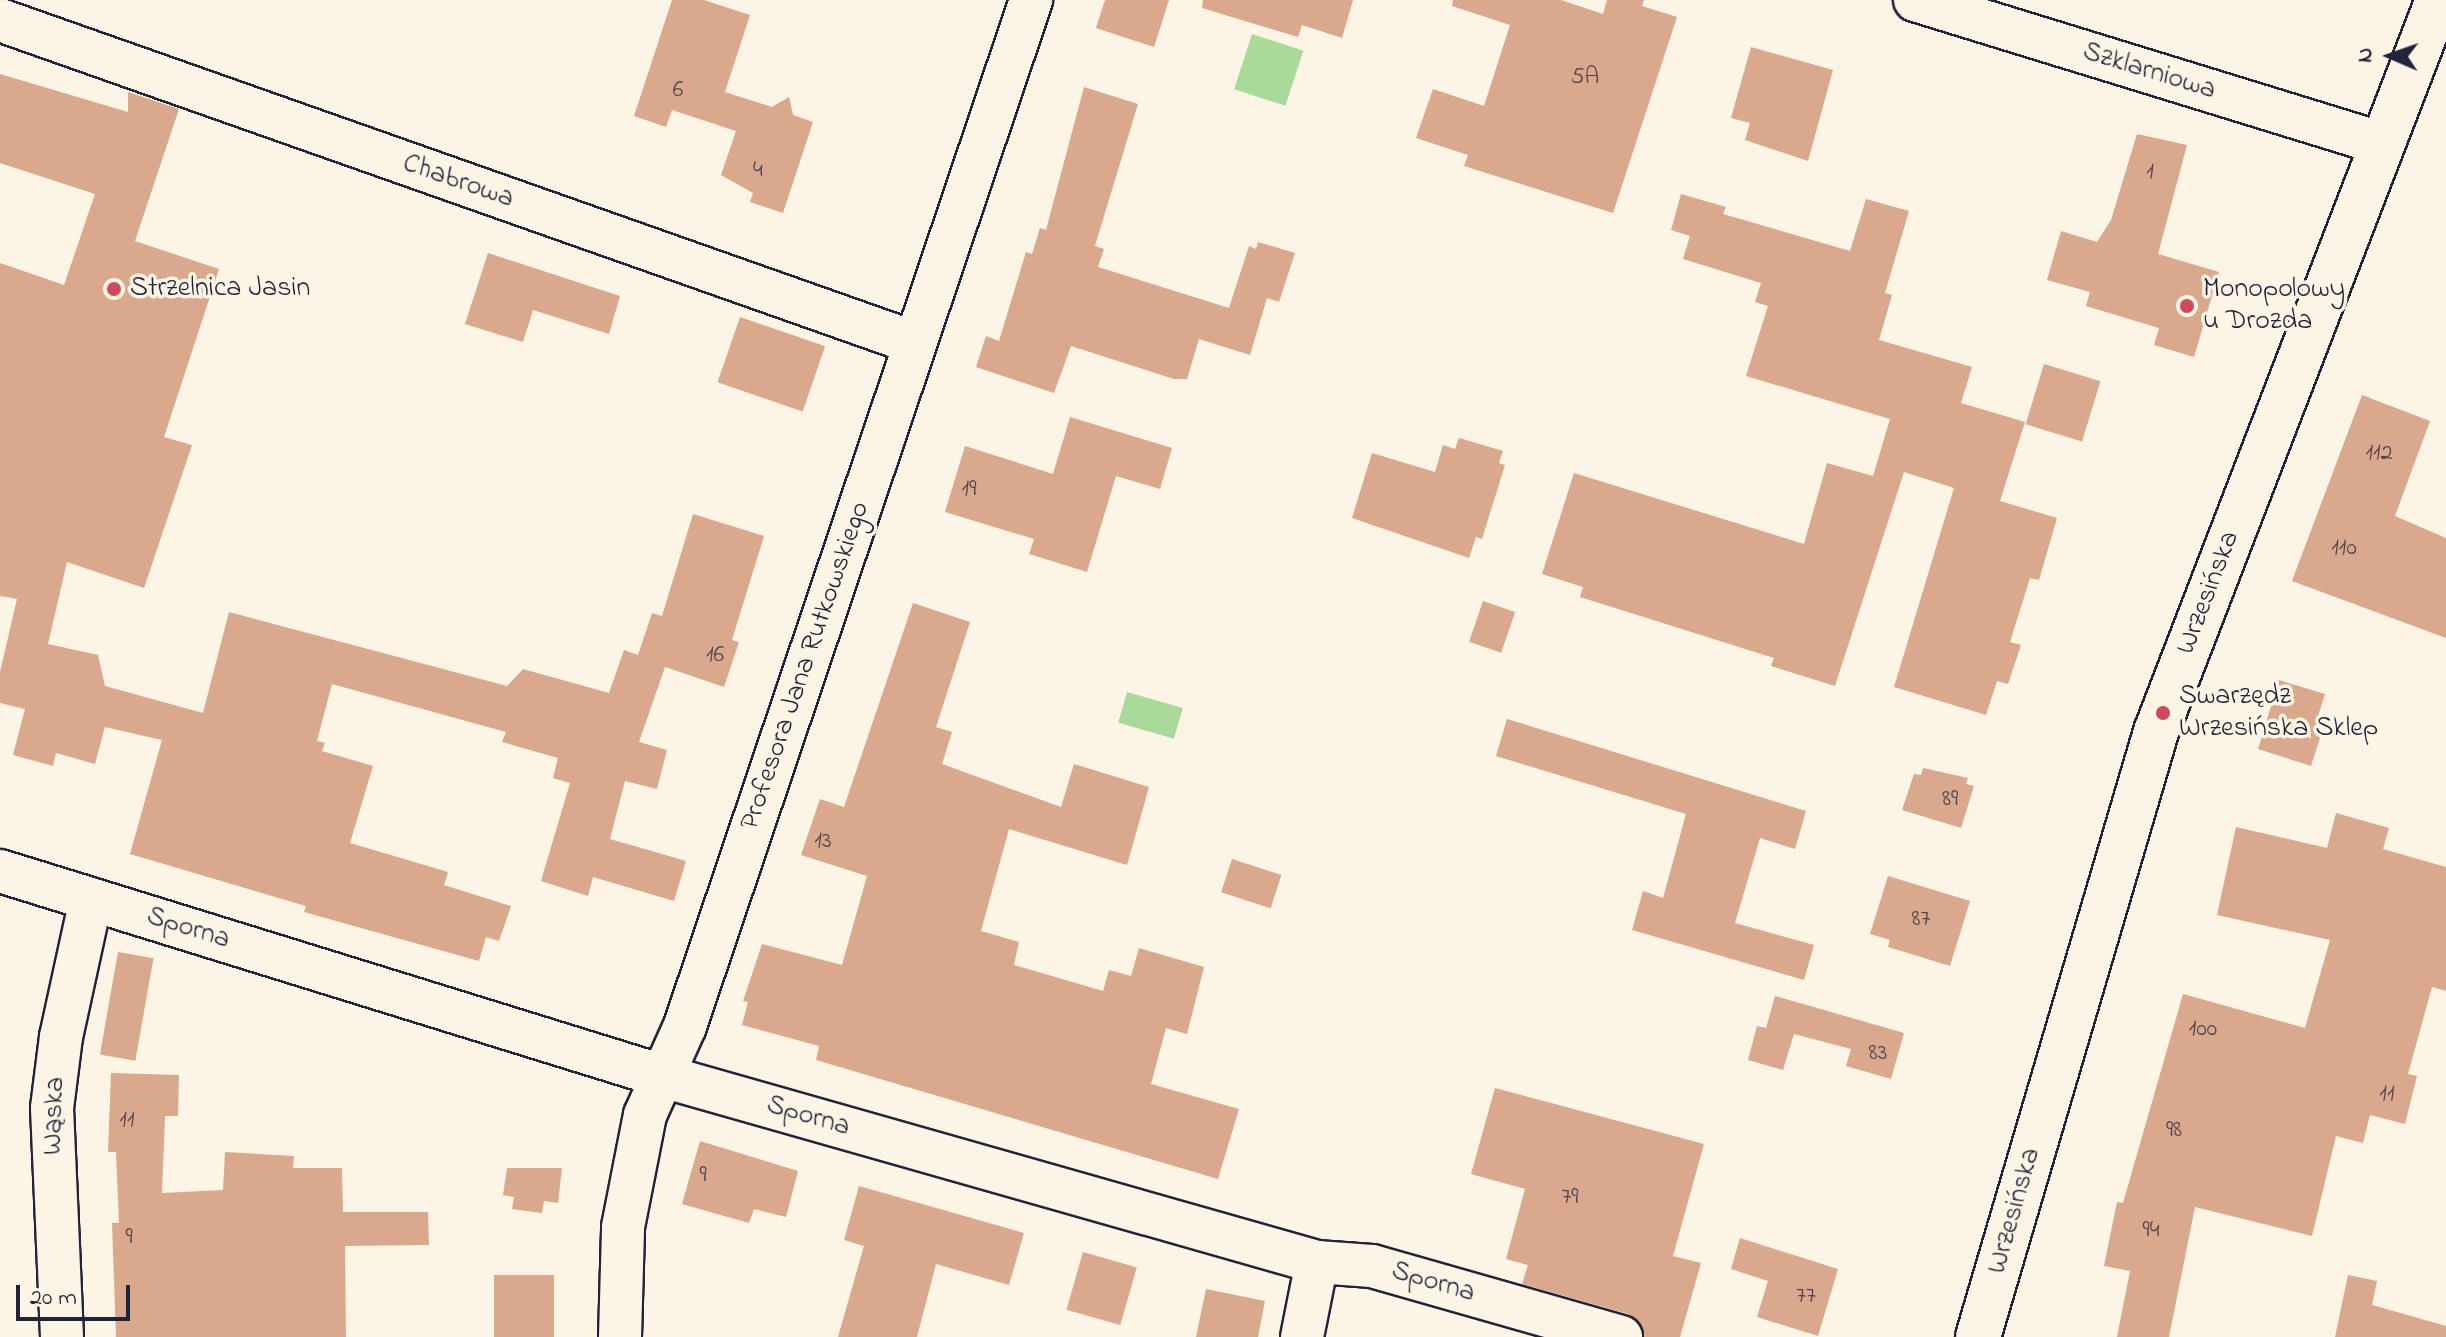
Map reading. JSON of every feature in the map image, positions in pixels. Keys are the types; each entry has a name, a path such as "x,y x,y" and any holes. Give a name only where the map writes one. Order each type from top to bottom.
{"street":[{"name":"Profesora Jana Rutkowskiego","path":"620,1337 621,1248 630,1178 659,1075 685,1026 1031,0"},
{"name":"Szklarniowa","path":"1915,0 2383,144"},
{"name":"Wrzesińska","path":"1978,1337 2156,732 2438,0"},
{"name":"Chabrowa","path":"0,20 915,343"},
{"name":"Sporna","path":"0,871 659,1075 1317,1262 1372,1266 1621,1337"},
{"name":"Wąska","path":"62,1337 52,1108 61,1037 91,899"},
{"path":"1302,1337 1317,1262"}],"green space":[{"path":"1252,34 1303,51 1285,106 1234,89"},
{"path":"1127,692 1183,708 1174,739 1118,723"}],"building":[{"path":"672,0 704,0 750,15 725,92 772,107 789,97 793,115 813,122 783,213 750,202 753,193 721,175 736,131 672,110 666,127 634,116"},
{"path":"1105,0 1169,0 1154,47 1096,28"},
{"path":"1203,0 1353,0 1342,38 1302,25 1298,37 1202,8"},
{"path":"1453,0 1561,0 1603,14 1607,0 1644,0 1642,6 1677,17 1613,213 1464,166 1468,155 1416,138 1433,89 1484,106 1510,25 1452,6"},
{"path":"1751,47 1833,70 1808,161 1745,140 1750,123 1731,118"},
{"path":"0,74 128,112 128,92 179,109 135,241 219,269 164,437 192,445 144,588 67,562 48,644 98,655 105,686 203,713 229,612 507,686 523,669 609,693 624,650 638,655 652,613 662,616 693,514 764,536 732,640 739,642 724,687 665,667 639,742 667,750 657,789 625,781 610,839 686,861 674,901 593,877 588,896 541,881 570,783 553,778 558,758 502,742 506,732 332,684 317,741 325,743 322,751 373,766 350,843 448,872 444,885 511,906 499,941 486,937 479,961 304,912 306,906 130,854 162,740 105,727 95,764 56,753 53,766 13,755 25,709 0,703 0,672 17,599 0,596 0,263 64,285 95,194 0,163"},
{"path":"1084,87 1138,104 1095,246 1104,249 1098,267 1229,308 1249,246 1256,249 1258,242 1295,253 1279,302 1267,298 1250,355 1199,339 1187,379 1174,379 1071,346 1054,393 976,367 986,336 999,341 1026,252 1032,254 1040,228 1046,230"},
{"path":"2137,134 2187,145 2158,254 2219,272 2194,357 2154,345 2159,328 2086,306 2090,292 2047,280 2061,231 2097,242 2111,220"},
{"path":"1681,194 1726,207 1723,214 1850,251 1866,199 1909,211 1885,293 1892,295 1879,340 1972,367 1961,403 2025,422 2000,501 2057,518 2039,580 2030,578 2010,642 2021,645 2008,684 1997,681 1986,715 1894,687 1954,488 1904,472 1835,686 1771,666 1774,658 1580,597 1583,587 1542,574 1574,473 1804,544 1827,463 1873,476 1890,419 1746,376 1768,306 1755,302 1761,283 1683,259 1690,236 1671,230"},
{"path":"488,253 620,296 609,334 533,310 523,342 465,324"},
{"path":"740,317 825,346 803,412 718,382"},
{"path":"2044,364 2100,381 2082,441 2026,424"},
{"path":"2362,395 2430,421 2395,516 2446,538 2446,638 2292,581"},
{"path":"1070,417 1172,448 1160,489 1116,476 1087,572 1029,554 1034,539 945,512 965,446 1053,474"},
{"path":"1459,438 1503,451 1499,463 1505,465 1482,539 1476,537 1469,558 1352,518 1372,453 1435,472 1443,445 1455,449"},
{"path":"1483,601 1515,612 1501,653 1469,642"},
{"path":"913,603 970,622 936,727 952,732 942,764 1061,807 1074,764 1149,787 1127,865 1009,829 981,931 1019,942 1014,965 1103,991 1109,970 1131,976 1139,948 1204,967 1187,1034 1166,1028 1151,1084 1239,1109 1218,1179 816,1060 819,1046 742,1025 748,1002 743,1001 762,944 842,965 867,876 801,855 820,799 844,807"},
{"path":"2279,680 2325,694 2318,716 2326,719 2311,766 2258,749"},
{"path":"1507,719 1806,811 1795,849 1760,838 1735,923 1814,945 1804,980 1632,930 1643,891 1663,898 1686,814 1496,756"},
{"path":"1923,768 1968,778 1966,784 1974,786 1961,828 1902,810 1914,774 1921,775"},
{"path":"2336,813 2389,828 2383,849 2446,867 2446,991 2432,987 2408,1074 2417,1076 2405,1124 2370,1115 2363,1143 2336,1136 2312,1236 2195,1207 2169,1337 2117,1337 2130,1271 2104,1266 2117,1202 2123,1203 2183,994 2305,1028 2330,940 2217,915 2236,827 2327,848"},
{"path":"1232,859 1281,875 1271,908 1221,892"},
{"path":"1888,876 1970,901 1950,966 1888,947 1890,940 1870,934"},
{"path":"118,952 153,958 135,1061 100,1054"},
{"path":"1775,996 1904,1033 1891,1079 1846,1066 1851,1049 1794,1034 1783,1070 1748,1060 1757,1026 1766,1028"},
{"path":"111,1073 179,1075 178,1116 165,1116 162,1193 223,1190 225,1152 294,1156 293,1168 342,1168 343,1212 428,1212 429,1245 345,1246 346,1337 116,1337 112,1223 119,1223 116,1152 108,1152"},
{"path":"1495,1088 1704,1144 1673,1256 1701,1263 1680,1337 1644,1337 1639,1321 1628,1314 1522,1284 1528,1265 1506,1259 1525,1189 1471,1174"},
{"path":"700,1141 798,1171 786,1217 754,1209 749,1223 682,1204"},
{"path":"507,1168 562,1168 558,1203 544,1201 542,1213 512,1209 514,1197 503,1195"},
{"path":"859,1186 1024,1233 1009,1285 936,1264 917,1337 838,1337 864,1246 844,1240"},
{"path":"1740,1238 1838,1269 1818,1336 1757,1317 1768,1281 1731,1269"},
{"path":"1083,1252 1137,1267 1120,1325 1066,1310"},
{"path":"494,1275 554,1275 554,1337 494,1337"},
{"path":"2348,1275 2377,1281 2372,1305 2446,1326 2446,1337 2335,1337"},
{"path":"1206,1289 1265,1301 1258,1337 1196,1337"}],"place":[{"name":"Strzelnica Jasin","path":"114,289"},
{"name":"Monopolowy u Drozda","path":"2187,306"},
{"name":"Swarzędz Wrzesińska Sklep","path":"2163,713"}]}
